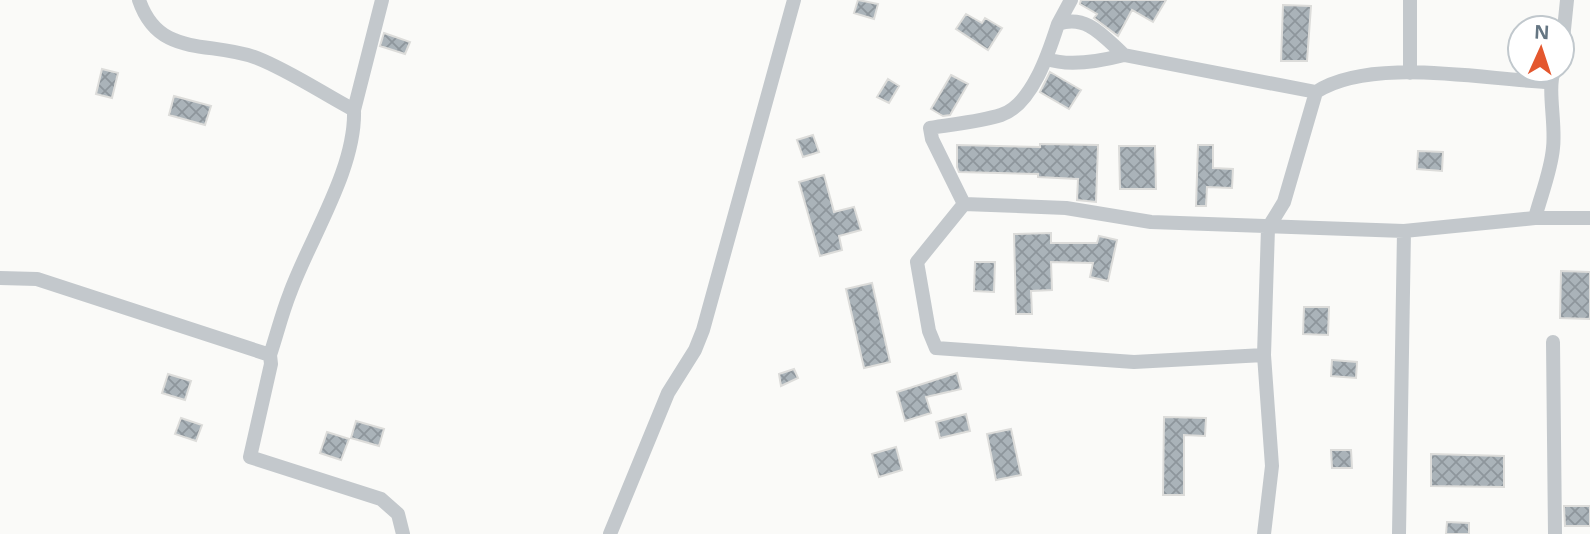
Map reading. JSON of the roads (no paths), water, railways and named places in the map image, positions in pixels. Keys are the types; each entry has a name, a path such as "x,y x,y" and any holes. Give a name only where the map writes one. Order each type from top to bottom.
{"street":[{"path":"139,0 150,27 174,41 257,58 354,110"},
{"path":"382,0 354,110 354,124 334,194 290,292 270,355 271,364 250,457 382,499 398,514 403,534"},
{"path":"610,534 668,393 695,350 703,330 794,0"},
{"path":"964,204 932,139 930,128 1004,115 1028,93 1047,59 1058,24 1071,0"},
{"path":"1410,0 1410,73"},
{"path":"1058,24 1072,19 1090,24 1124,55"},
{"path":"1047,59 1058,63 1108,60 1124,55 1316,92"},
{"path":"1264,534 1272,466 1264,355 1268,228 1284,202 1316,92 1331,82 1351,77 1410,73 1506,75"},
{"path":"1535,218 1553,150 1556,117 1553,84"},
{"path":"964,204 1066,208 1151,222 1268,228 1404,231 1535,218 1590,218"},
{"path":"964,204 918,262 929,331 936,348 1134,362 1264,355"},
{"path":"1399,534 1404,231"},
{"path":"0,278 37,279 270,355"},
{"path":"1553,342 1555,534"}]}
